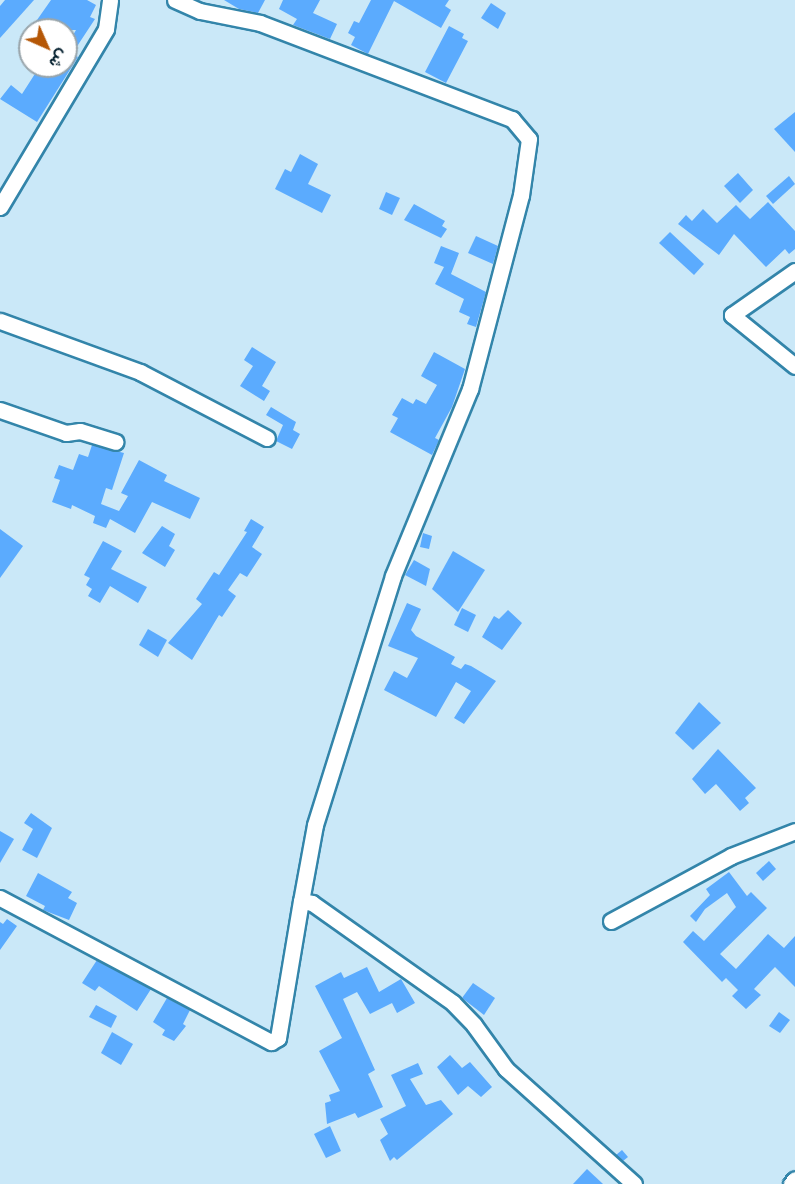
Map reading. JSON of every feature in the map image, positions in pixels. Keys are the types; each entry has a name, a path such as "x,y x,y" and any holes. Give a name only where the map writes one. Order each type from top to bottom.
{"street":[{"path":"0,207 106,29 110,0"},
{"path":"0,898 271,1042 278,1038 315,825 393,576 470,389 521,195 529,139 512,119 260,23 200,11 175,0"},
{"path":"795,271 732,315 795,366"},
{"path":"0,321 140,372 267,438"},
{"path":"0,410 66,433 80,431 116,442"},
{"path":"611,921 731,856 795,831"},
{"path":"301,901 312,903 453,1003 474,1025 506,1069 634,1184"},
{"path":"791,1184 795,1179"}],"building":[{"path":"5,0 34,0 0,38 0,6"},
{"path":"51,0 87,0 96,5 90,17 95,19 78,45 78,18 38,18"},
{"path":"224,0 265,0 258,13 239,9"},
{"path":"283,0 320,0 313,13 337,24 330,39 293,25 297,19 279,9"},
{"path":"371,0 449,0 445,6 451,10 441,28 394,1 368,54 351,45 355,37 348,33 354,21 359,23"},
{"path":"491,3 506,13 498,29 481,18"},
{"path":"449,26 464,34 462,38 468,41 446,83 425,72"},
{"path":"32,78 65,78 37,122 0,99 11,85 22,94"},
{"path":"795,112 795,152 774,129"},
{"path":"300,154 318,164 308,184 331,195 322,213 275,189 285,169 291,172"},
{"path":"738,173 753,190 740,203 724,186"},
{"path":"789,176 795,184 773,204 766,196"},
{"path":"386,192 400,198 392,215 379,209"},
{"path":"768,202 795,231 795,249 789,254 785,249 766,267 734,234 719,255 678,224 686,215 692,221 703,209 717,223 736,205 750,219"},
{"path":"414,204 445,221 442,226 447,229 441,238 404,220"},
{"path":"670,232 704,264 694,275 659,243"},
{"path":"476,236 498,246 493,264 468,253"},
{"path":"441,246 459,253 451,274 486,292 476,327 467,324 470,317 459,312 464,299 435,284 444,267 434,263"},
{"path":"252,347 276,362 262,386 270,391 264,401 240,386 253,366 244,360"},
{"path":"434,352 465,369 452,407 435,438 439,440 432,455 390,432 398,418 392,415 402,398 413,404 416,399 426,404 437,385 421,376"},
{"path":"271,407 296,422 293,430 300,434 292,449 276,441 283,425 266,415"},
{"path":"92,445 124,453 112,490 106,488 101,504 119,511 128,496 121,493 139,460 167,475 164,481 200,498 190,519 152,502 135,533 110,519 106,528 93,523 95,516 72,505 71,509 52,502 60,480 54,478 59,465 73,470 79,454 88,457"},
{"path":"251,519 264,527 252,547 262,554 247,577 240,573 228,590 236,596 222,617 219,615 192,660 168,643 202,604 196,599 214,572 219,575 247,532 244,531"},
{"path":"162,526 175,534 169,546 175,550 165,567 142,553"},
{"path":"0,529 23,546 0,578"},
{"path":"423,533 432,536 429,549 420,547"},
{"path":"103,541 122,551 111,569 147,587 138,603 110,586 100,603 88,596 92,589 86,585 90,578 84,575"},
{"path":"453,551 485,570 458,612 432,589"},
{"path":"414,560 430,569 426,586 405,575"},
{"path":"407,603 421,609 411,630 416,636 455,657 451,664 461,669 465,664 471,666 496,681 464,724 454,718 471,691 456,682 436,717 384,690 394,671 407,678 418,658 388,646"},
{"path":"462,608 476,615 468,632 454,625"},
{"path":"508,610 522,623 502,650 482,637 494,616 499,619"},
{"path":"148,629 167,640 158,657 139,645"},
{"path":"699,702 721,723 693,750 675,733"},
{"path":"718,749 756,788 745,798 749,803 740,811 716,784 705,794 692,779"},
{"path":"31,813 52,828 37,858 22,850 33,829 24,823"},
{"path":"0,831 14,839 0,863"},
{"path":"769,861 776,869 763,881 756,873"},
{"path":"729,872 747,896 751,892 767,908 720,954 736,969 768,934 784,948 795,936 795,987 775,967 754,989 761,995 746,1009 732,996 738,990 726,978 722,982 683,942 693,931 704,941 736,907 727,893 705,909 696,922 690,916 710,895 706,889"},
{"path":"38,873 72,892 68,898 77,903 69,920 43,910 45,906 26,896"},
{"path":"7,919 17,926 0,950 0,922 3,924"},
{"path":"97,960 151,989 137,1011 99,986 95,991 82,983"},
{"path":"367,967 379,992 401,979 415,1003 397,1013 392,1003 370,1014 357,992 343,999 375,1070 368,1074 383,1107 358,1118 355,1113 327,1124 325,1103 331,1101 329,1095 340,1091 319,1051 342,1038 315,986 341,972 344,978"},
{"path":"473,983 495,998 484,1015 462,998"},
{"path":"167,998 190,1010 183,1024 186,1026 174,1041 162,1035 165,1030 153,1022"},
{"path":"96,1005 117,1016 111,1028 89,1017"},
{"path":"779,1012 790,1020 780,1033 769,1026"},
{"path":"112,1032 133,1044 121,1065 101,1053"},
{"path":"450,1055 462,1068 470,1062 492,1087 481,1097 468,1086 458,1095 437,1067"},
{"path":"418,1063 423,1074 410,1079 426,1105 441,1100 453,1114 397,1160 394,1157 390,1161 380,1140 388,1134 380,1119 406,1106 391,1075"},
{"path":"330,1126 341,1151 326,1158 314,1134"},
{"path":"622,1150 628,1157 623,1161 616,1155"},
{"path":"587,1169 603,1184 573,1184"}]}
